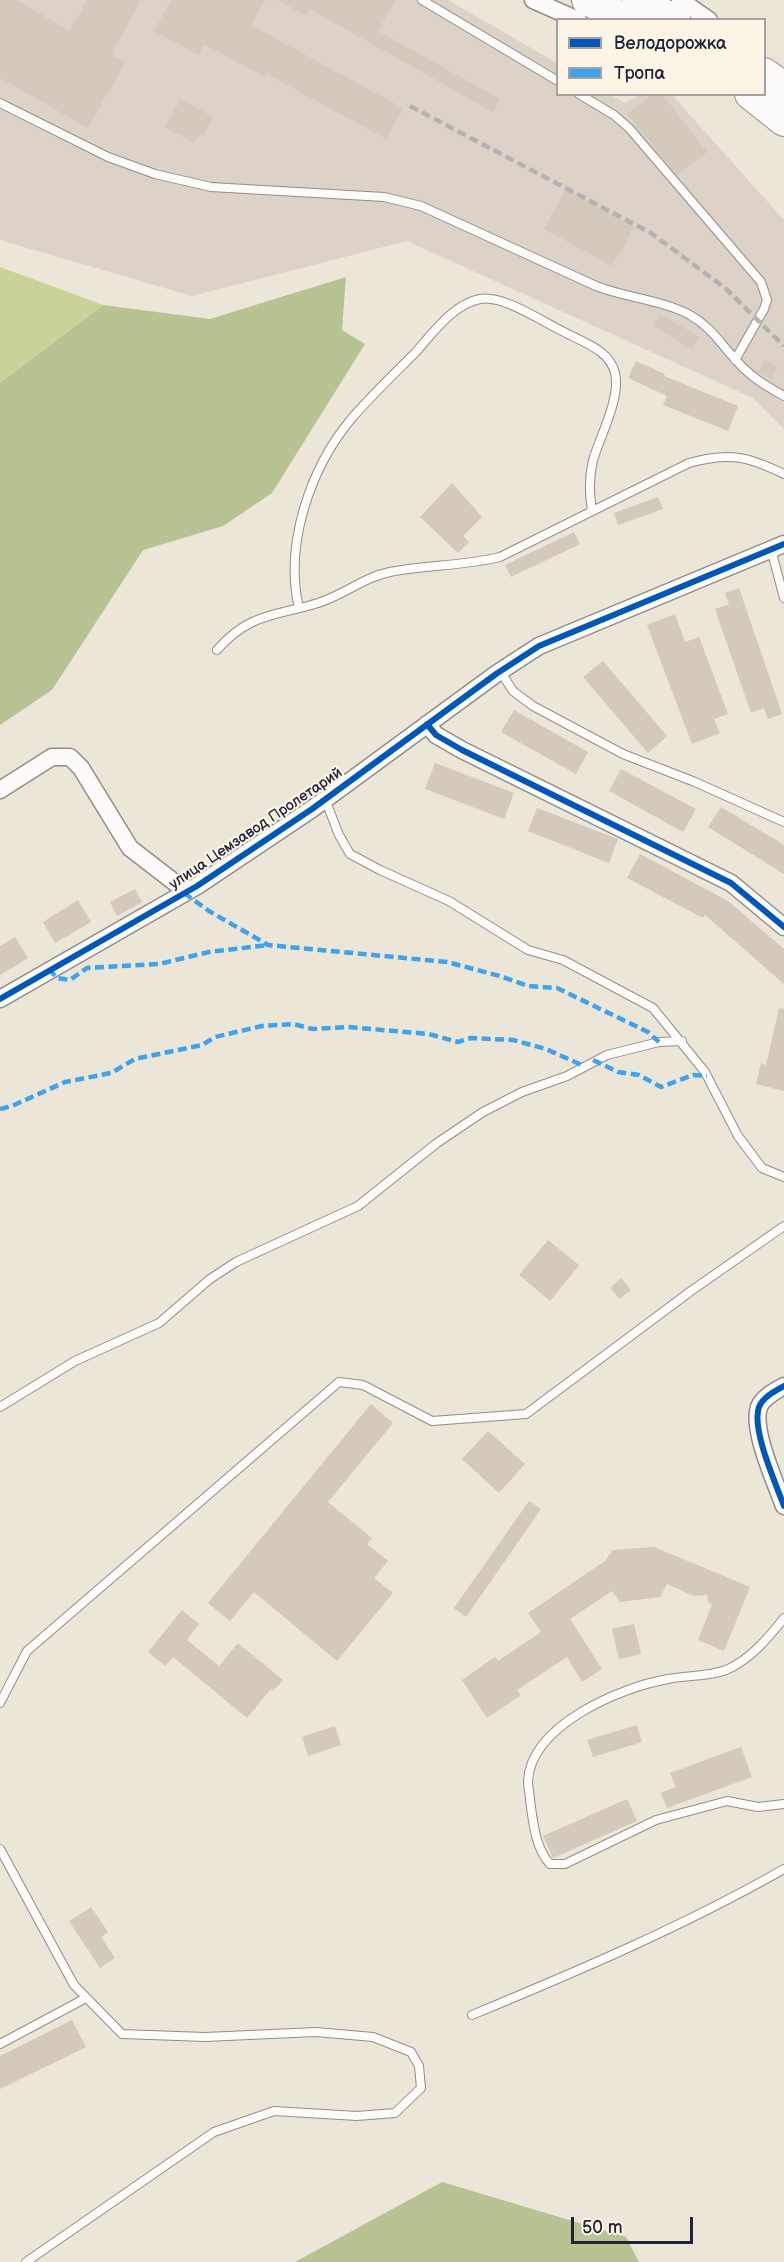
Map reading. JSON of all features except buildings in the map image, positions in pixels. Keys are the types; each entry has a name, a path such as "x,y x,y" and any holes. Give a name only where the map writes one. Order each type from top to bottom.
{"highway":[{"path":"587,0 623,18"},
{"path":"638,0 672,18"},
{"path":"766,89 784,122"}],"street":[{"path":"532,0 573,18"},
{"path":"680,0 706,18"},
{"name":"улица Цемзавод Пролетарий","path":"0,999 187,892 326,799 426,724 539,645 778,547"},
{"path":"426,724 436,735 462,750 731,883 784,927"},
{"path":"0,790 52,757 61,755 70,757 81,768 130,848 187,892"},
{"path":"777,1390 759,1406 757,1427 784,1506"}],"lane":[{"path":"422,0 556,80"},
{"path":"582,96 614,115 629,128 761,282 767,300 735,360"},
{"path":"0,103 108,157 155,174 211,187 384,196 421,206 596,286 624,296 659,302 690,315 719,337 735,360 754,378 784,396"},
{"path":"299,608 293,565 297,533 309,494 329,454 351,420 454,311 481,299 507,303 603,352 615,372 615,392 592,463 589,491 592,510"},
{"path":"217,650 230,635 248,624 271,613 322,602 361,581 390,572 466,565 500,558 689,463 719,455 757,461 784,474"},
{"path":"778,547 784,598"},
{"path":"500,671 513,691 532,706 623,754 784,822"},
{"path":"326,799 339,835 350,854 449,901 528,950 563,960 653,1008 705,1072 738,1136 762,1168 784,1177"},
{"path":"0,1407 75,1361 159,1323 210,1279 236,1262 358,1206 436,1143 483,1112 522,1092 567,1076 607,1054 659,1042 682,1041"},
{"path":"0,1703 27,1651 339,1382 363,1385 432,1421 526,1414 691,1291 784,1226"},
{"path":"784,1618 756,1649 726,1670 666,1679 601,1699 571,1717 548,1740 537,1756 528,1781 540,1854 549,1864 565,1864 656,1820 727,1801 758,1807 784,1804"},
{"path":"0,1849 74,1985 122,2034 205,2037 316,2032 373,2037 411,2052 419,2066 421,2088 395,2113 357,2116 274,2111 214,2132 26,2262"},
{"path":"472,2015 600,1961 784,1869"},
{"path":"0,2044 86,1998"}],"shaded area":[{"path":"0,0 448,0 556,62 556,96 613,96 625,103 638,96 673,96 784,220 784,429 753,398 407,241 192,296 0,240"}],"green space":[{"path":"0,267 103,305 0,383"},
{"path":"346,277 342,330 365,344 272,493 223,526 143,550 52,690 0,725 0,383 103,305 210,319"},
{"path":"442,2182 626,2237 639,2262 295,2262"}],"railway":[{"path":"410,106 651,233 725,288 784,346"}],"marked path":[{"path":"184,893 209,911 268,945 447,962 528,986 557,988 648,1032 659,1042"},
{"path":"49,969 57,978 70,980 87,968 159,964 209,952 268,945"},
{"path":"0,1109 12,1106 65,1082 111,1073 135,1059 202,1045 215,1037 262,1026 293,1024 313,1029 348,1027 429,1034 458,1042 471,1038 513,1040 546,1049 584,1066"},
{"path":"593,1060 618,1072 639,1075 661,1087 693,1075 707,1076"}],"cycle path":[{"path":"0,999 197,886 312,809 496,674 539,646 784,544"},
{"path":"427,724 436,735 462,750 731,883 784,927"},
{"path":"784,1386 763,1400 757,1417 761,1442 784,1506"}]}
